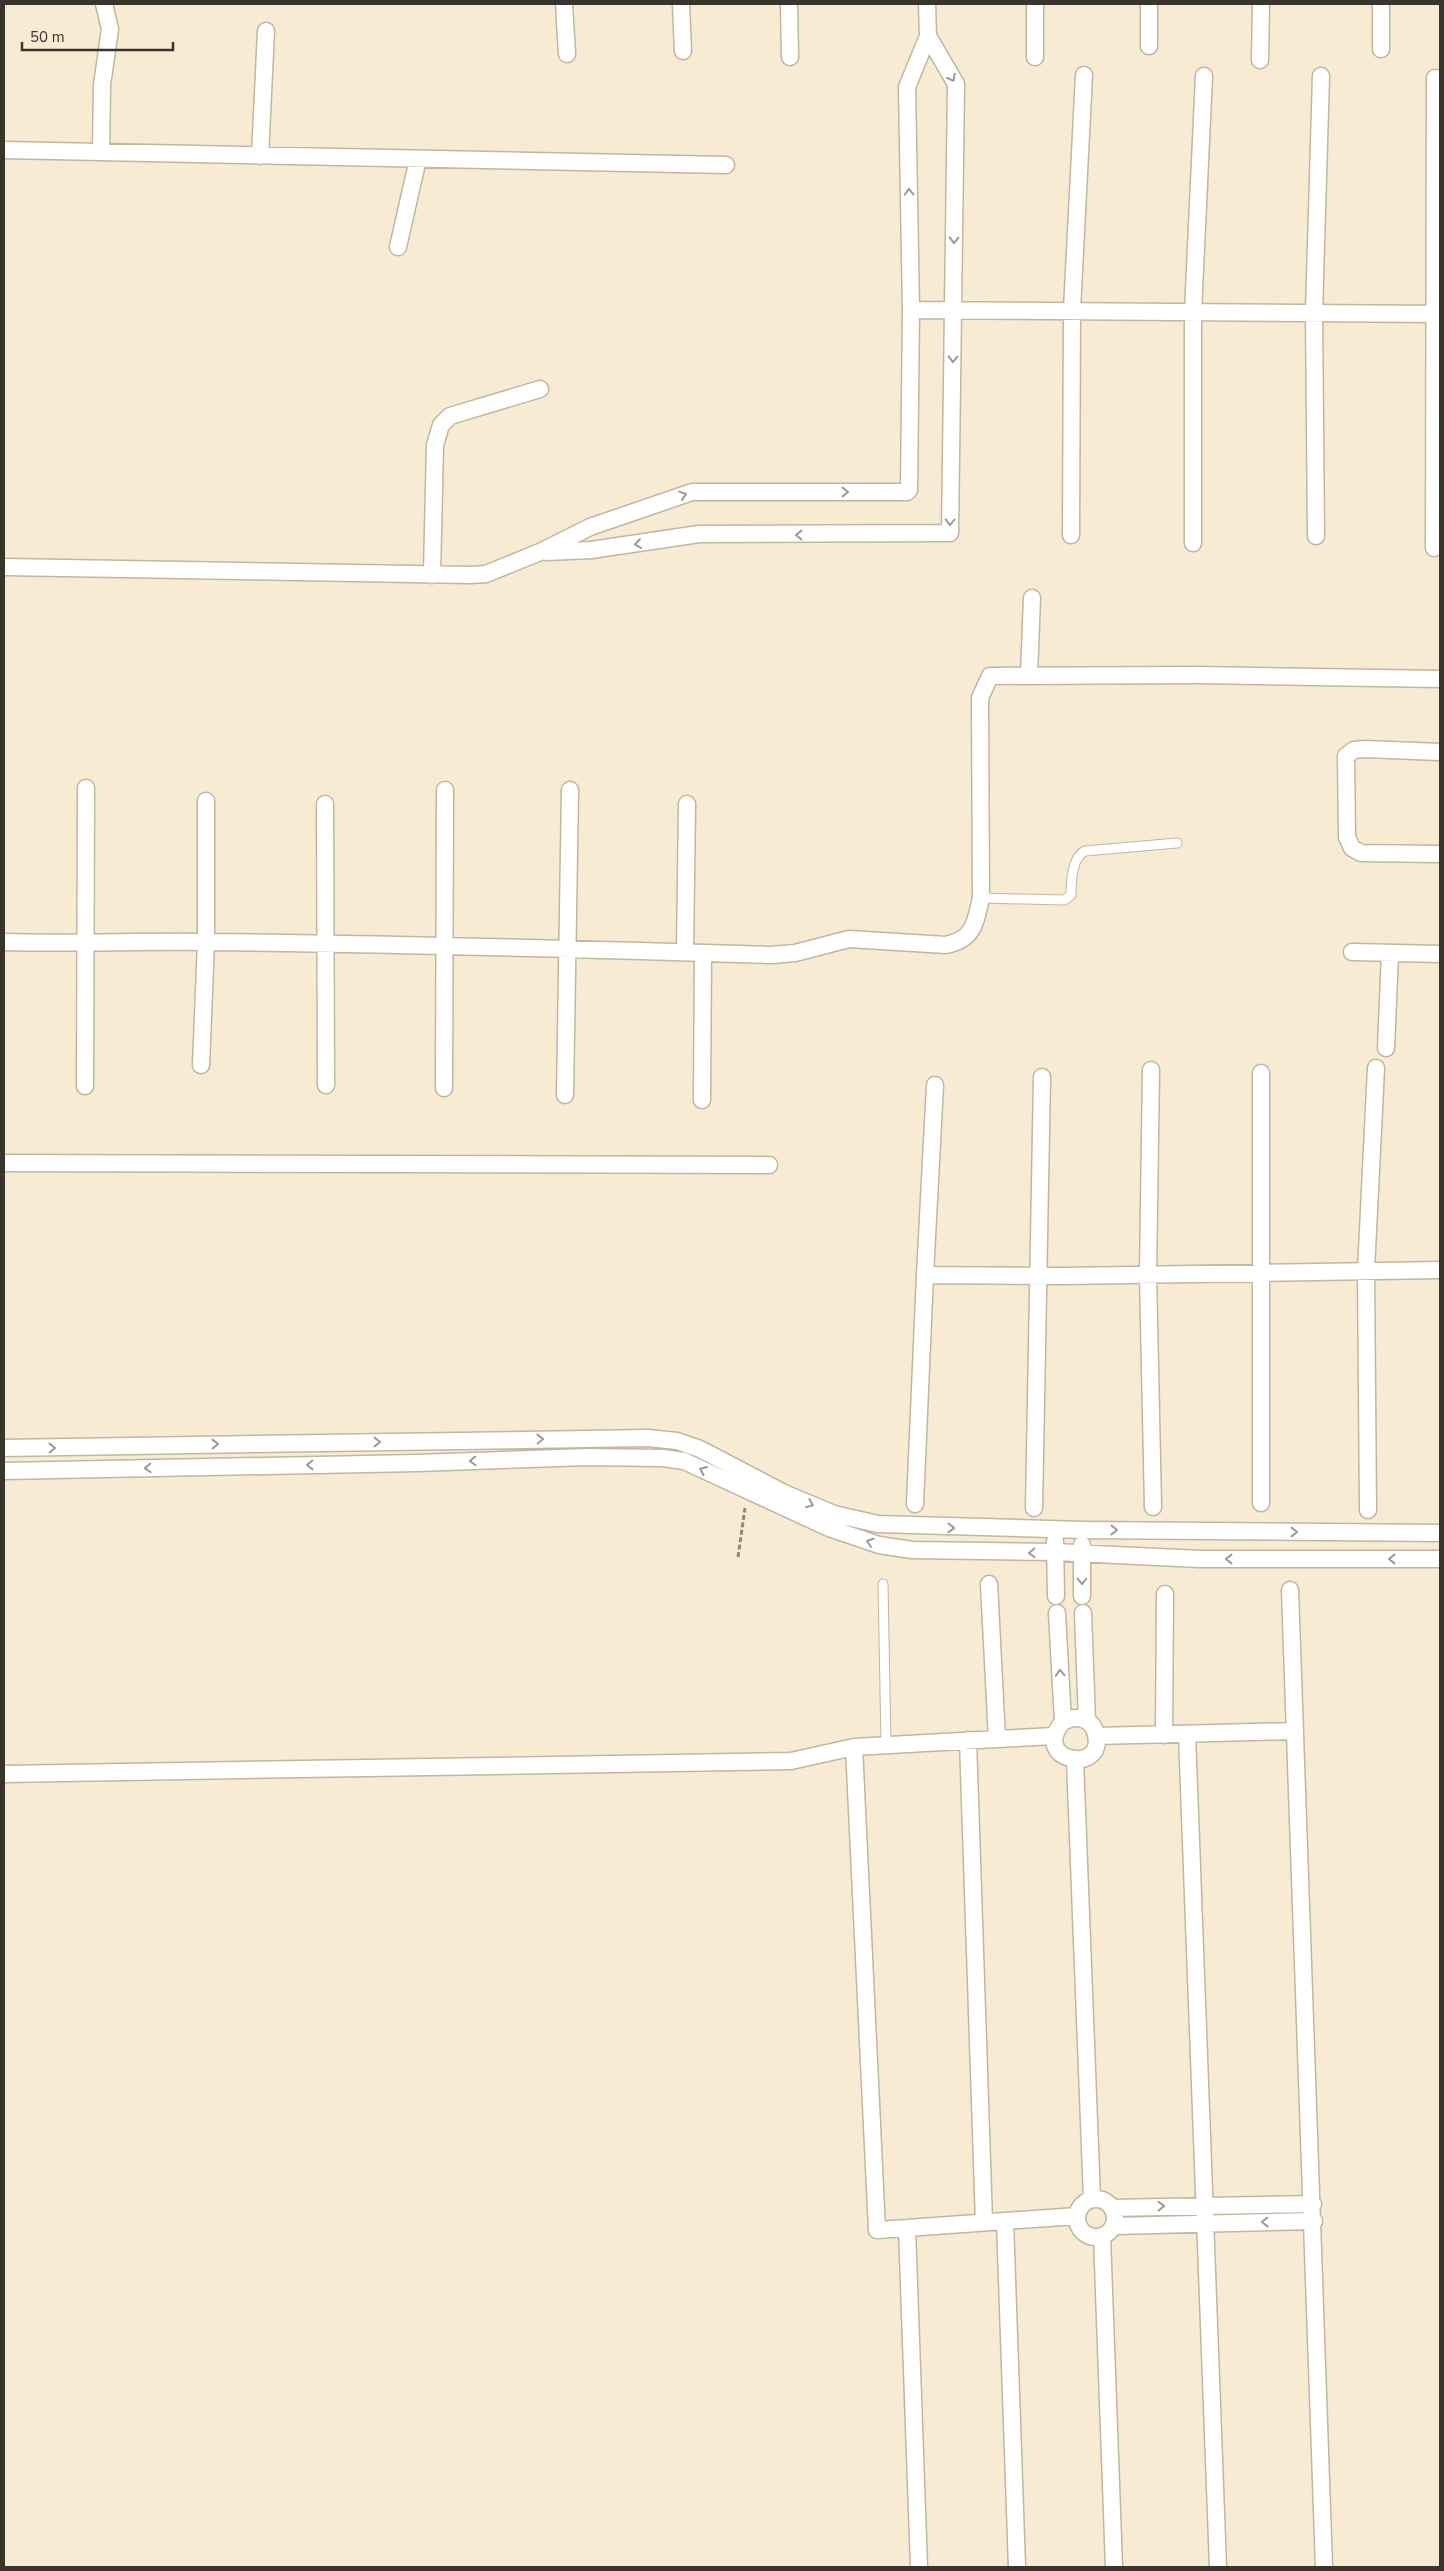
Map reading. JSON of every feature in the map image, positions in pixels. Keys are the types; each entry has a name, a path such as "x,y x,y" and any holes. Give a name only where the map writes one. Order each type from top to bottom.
{"street":[{"path":"101,152 102,85 110,29 104,4"},
{"path":"564,4 567,54"},
{"path":"680,4 683,51"},
{"path":"789,4 790,57"},
{"path":"4,567 432,575 486,574 540,552 590,527 692,492 907,492 909,490 911,310 907,87 928,36 928,4"},
{"path":"1035,4 1035,57"},
{"path":"1149,4 1149,46"},
{"path":"1260,60 1261,4"},
{"path":"1381,4 1382,50"},
{"path":"260,156 266,31"},
{"path":"540,552 590,550 699,534 949,534 956,84 928,36"},
{"path":"1071,535 1072,310 1084,75"},
{"path":"1193,543 1193,312 1204,76"},
{"path":"1316,536 1314,312 1321,76"},
{"path":"1434,548 1438,314 1435,78"},
{"path":"4,150 726,166"},
{"path":"398,247 418,159"},
{"path":"911,310 1438,314"},
{"path":"432,575 436,445 440,425 450,416 540,389"},
{"path":"1029,675 1032,598"},
{"path":"4,942 86,944 206,942 567,948 772,955 795,954 849,939 946,945 960,942 969,935 976,922 981,898 980,698 990,676 1440,679"},
{"path":"1440,752 1365,749 1354,750 1346,756 1347,837 1352,848 1361,854 1440,854"},
{"path":"85,1086 86,788"},
{"path":"444,1088 446,790"},
{"path":"565,1095 570,790"},
{"path":"201,1065 206,942 206,801"},
{"path":"325,804 326,1086"},
{"path":"685,952 687,804"},
{"path":"1352,952 1440,954"},
{"path":"702,953 702,1100"},
{"path":"1386,1048 1390,953"},
{"path":"1368,1510 1366,1271 1376,1068"},
{"path":"1151,1070 1148,1274 1153,1507"},
{"path":"1261,1073 1259,1272 1261,1503"},
{"path":"1034,1508 1042,1077"},
{"path":"915,1504 935,1085"},
{"path":"4,1163 769,1165"},
{"path":"925,1274 1037,1275 1440,1270"},
{"path":"4,1448 648,1438 677,1441 700,1449 785,1501"},
{"path":"4,1471 417,1463 587,1457 663,1458 684,1461 748,1490 785,1501 879,1545 912,1550 1055,1552 1199,1559 1440,1559"},
{"path":"831,1521 1082,1530 1440,1533"},
{"path":"912,1550 914,1524"},
{"path":"1056,1529 1056,1596"},
{"path":"1082,1530 1082,1596"},
{"path":"990,1584 997,1739"},
{"path":"1290,1590 1314,2221 1324,2567"},
{"path":"1164,1594 1164,1735"},
{"path":"1057,1613 1063,1722"},
{"path":"1083,1613 1087,1721"},
{"path":"1075,1717 1087,1721 1094,1727 1097,1736 1096,1745 1092,1753 1084,1759 1075,1760 1059,1753 1054,1736 1063,1722 1075,1717"},
{"path":"1097,1736 1295,1730"},
{"path":"1188,1734 1218,2567"},
{"path":"4,1774 791,1761 854,1747 1054,1736"},
{"path":"968,1740 984,2222"},
{"path":"854,1747 877,2230 1077,2216"},
{"path":"1075,1760 1092,2199"},
{"path":"1114,2567 1108,2231 1115,2216 1112,2208 1103,2200 1092,2199 1085,2202 1077,2216 1079,2225 1084,2233 1092,2237 1108,2231 1207,2223 1314,2221"},
{"path":"1112,2208 1313,2204"},
{"path":"1005,2221 1017,2567"},
{"path":"906,2228 920,2567"}],"lane":[{"path":"981,898 1064,900 1071,895 1076,859 1079,854 1085,851 1177,843"},
{"path":"882,1584 886,1744"}],"path":[{"path":"738,1557 748,1490"}]}
